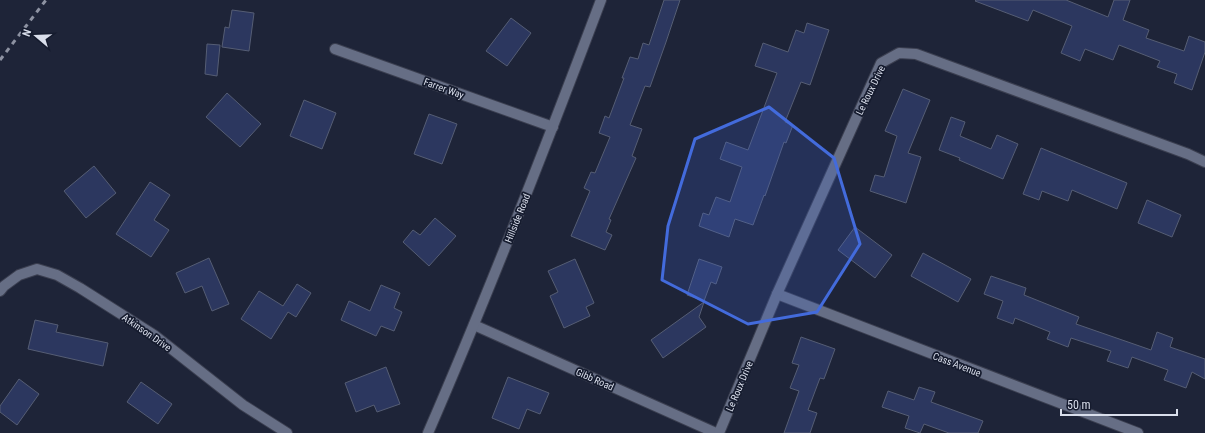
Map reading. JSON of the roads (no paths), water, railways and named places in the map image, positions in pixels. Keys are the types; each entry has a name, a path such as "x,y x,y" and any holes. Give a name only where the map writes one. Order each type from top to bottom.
{"street":[{"name":"Hillside Road","path":"428,433 474,325 553,127 601,0"},
{"name":"Farrer Way","path":"335,49 553,127"},
{"name":"Le Roux Drive","path":"718,433 777,294 881,63 899,52 916,54 1188,154 1205,162"},
{"name":"Atkinson Drive","path":"0,291 4,286 19,275 37,269 57,275 154,335 243,405 287,433"},
{"name":"Cass Avenue","path":"777,294 1138,433"},
{"name":"Gibb Road","path":"474,325 718,433"}],"railway":[{"path":"0,60 46,0"}]}
